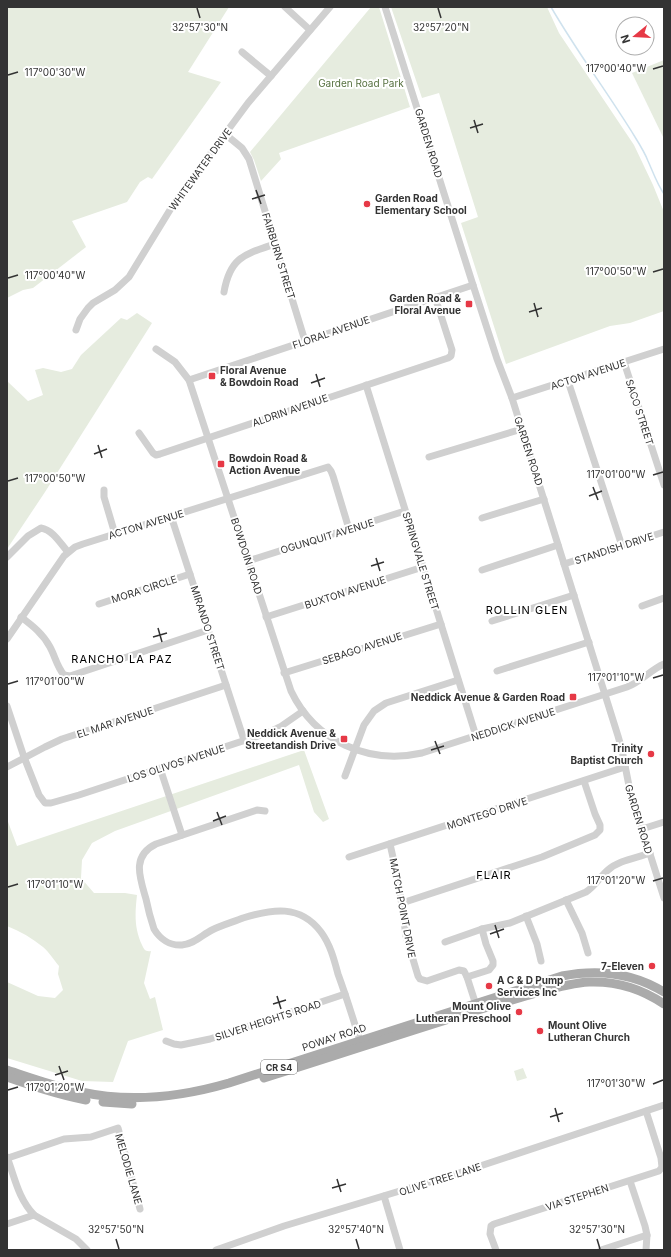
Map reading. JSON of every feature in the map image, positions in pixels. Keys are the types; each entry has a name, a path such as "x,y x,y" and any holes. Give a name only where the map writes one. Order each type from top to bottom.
{"main road":[{"name":"POWAY ROAD","path":"7,1077 73,1097 93,1101 118,1104 166,1103 206,1096 476,1007 553,978 583,972 607,973 641,981 664,992"},
{"name":"POWAY ROAD","path":"476,1007 562,986 590,982 629,987 664,1004"},
{"name":"POWAY ROAD","path":"7,1070 59,1087 102,1096 123,1098 166,1096 188,1094 219,1086 361,1044"}],"street":[{"path":"285,7 310,30"},
{"name":"WHITEWATER DRIVE","path":"76,330 80,318 93,303 115,290 129,277 168,214 248,102 330,7"},
{"name":"GARDEN ROAD","path":"385,7 497,359 522,429 606,695 622,750 630,791 662,886 664,898"},
{"path":"242,52 271,76"},
{"name":"FAIRBURN STREET","path":"225,134 242,148 249,159 305,341"},
{"path":"224,292 226,280 237,261 248,253 275,244"},
{"name":"FLORAL AVENUE","path":"189,380 473,285"},
{"name":"ALDRIN AVENUE","path":"139,433 151,451 156,455 448,358 451,356 452,350 436,297"},
{"name":"BOWDOIN ROAD","path":"156,349 175,362 189,380 284,673 294,697 302,711 326,735 356,749"},
{"name":"ACTON AVENUE","path":"512,398 664,349"},
{"name":"SACO STREET","path":"624,362 664,485"},
{"path":"568,380 622,546"},
{"name":"SPRINGVALE STREET","path":"366,385 476,736"},
{"path":"430,457 522,429"},
{"name":"ACTON AVENUE","path":"7,639 61,560 68,552 83,544 328,467 333,476 349,529"},
{"path":"104,490 104,497 115,534"},
{"path":"482,518 544,499"},
{"name":"OGUNQUIT AVENUE","path":"248,561 405,511"},
{"name":"MIRANDO STREET","path":"171,516 244,740"},
{"path":"7,557 28,536 41,528 51,532 68,552"},
{"name":"STANDISH DRIVE","path":"564,564 664,532"},
{"path":"482,570 558,545"},
{"name":"BUXTON AVENUE","path":"266,617 423,567"},
{"name":"MORA CIRCLE","path":"98,604 190,574"},
{"path":"492,621 574,595"},
{"path":"642,606 664,598"},
{"path":"21,617 43,635 50,647 60,671 64,675 70,676 208,630"},
{"name":"SEBAGO AVENUE","path":"284,673 441,624"},
{"path":"497,671 589,642"},
{"name":"NEDDICK AVENUE","path":"356,749 380,756 406,756 422,753 631,686 655,668 664,664"},
{"path":"345,776 364,725 374,711 386,703 458,680"},
{"name":"EL MAR AVENUE","path":"7,767 45,746 62,739 226,685"},
{"path":"7,706 24,757"},
{"name":"LOS OLIVOS AVENUE","path":"24,757 40,795 45,803 73,797 275,730 302,711"},
{"path":"160,768 182,835"},
{"name":"MONTEGO DRIVE","path":"349,858 625,768"},
{"path":"402,903 555,852 595,836 600,830 600,825 584,781"},
{"path":"265,811 257,810 182,835 153,846 144,853 138,869 156,933 171,944 180,945 193,942 208,932 223,925 259,913 276,910 295,914 313,923 321,931 326,940 361,1044"},
{"path":"642,828 664,822"},
{"name":"MATCH POINT DRIVE","path":"390,844 398,876 406,936 420,979 427,981 458,970 464,971 467,977"},
{"path":"445,942 482,929 510,923 566,900 589,890 608,870 614,866 650,853"},
{"path":"566,900 582,933 588,953"},
{"path":"526,916 537,944 541,961"},
{"path":"476,1007 467,977 489,970 493,965 482,929"},
{"name":"SILVER HEIGHTS ROAD","path":"166,1041 181,1045 210,1039 345,994"},
{"name":"OLIVE TREE LANE","path":"216,1250 284,1226 384,1196 591,1130 664,1105"},
{"name":"VIA STEPHEN","path":"496,1250 490,1234 491,1226 494,1224 659,1171 662,1167 661,1158 646,1111"},
{"name":"MELODIE LANE","path":"7,1158 64,1139 91,1136 118,1128 140,1209"},
{"path":"7,1158 20,1195 34,1215 76,1239 87,1250"},
{"path":"630,1181 646,1226 646,1250"},
{"path":"384,1196 400,1250"},
{"path":"7,1224 34,1215"},
{"path":"602,1250 647,1235"}],"green space":[{"path":"7,7 229,7 188,72 221,82 152,179 148,177 140,182 127,202 72,221 86,247 33,288 23,290 7,298"},
{"name":"Garden Road Park","path":"371,7 379,7 410,107 279,153 281,159 261,181 250,152"},
{"path":"391,7 547,7 559,33 634,145 664,212 664,311 630,323 610,326 506,364 461,223 478,217 439,93 422,98"},
{"path":"664,60 664,139 632,73"},
{"path":"137,313 152,323 45,492 7,549 7,381 28,401 43,395 35,370 43,368 61,372 72,369 81,355 121,318 127,320"},
{"path":"304,750 329,819 323,822 314,812 299,765 115,831 92,843 82,860 81,878 94,893 125,893 137,895 136,926 139,939 146,951 151,951 144,983 150,999 155,997 163,1030 128,1041 113,1082 82,1081 7,1058 7,982 38,996 55,998 63,990 58,974 59,966 47,951 30,938 7,926 7,819 17,846"},
{"path":"523,1068 527,1078 517,1081 514,1071"}],"waterway":[{"path":"551,7 639,143 664,194"}],"place":[{"name":"Garden Road Elementary School","path":"367,204"},
{"name":"Garden Road & Floral Avenue","path":"469,304"},
{"name":"Floral Avenue & Bowdoin Road","path":"212,376"},
{"name":"Bowdoin Road & Action Avenue","path":"221,464"},
{"name":"Neddick Avenue & Garden Road","path":"573,697"},
{"name":"Neddick Avenue & Streetandish Drive","path":"344,739"},
{"name":"Trinity Baptist Church","path":"651,754"},
{"name":"7-Eleven","path":"652,966"},
{"name":"A C & D Pump Services Inc","path":"489,986"},
{"name":"Mount Olive Lutheran Preschool","path":"519,1012"},
{"name":"Mount Olive Lutheran Church","path":"540,1031"}],"district":[{"name":"ROLLIN GLEN","path":"527,610"},
{"name":"RANCHO LA PAZ","path":"122,659"},
{"name":"FLAIR","path":"494,875"}]}
